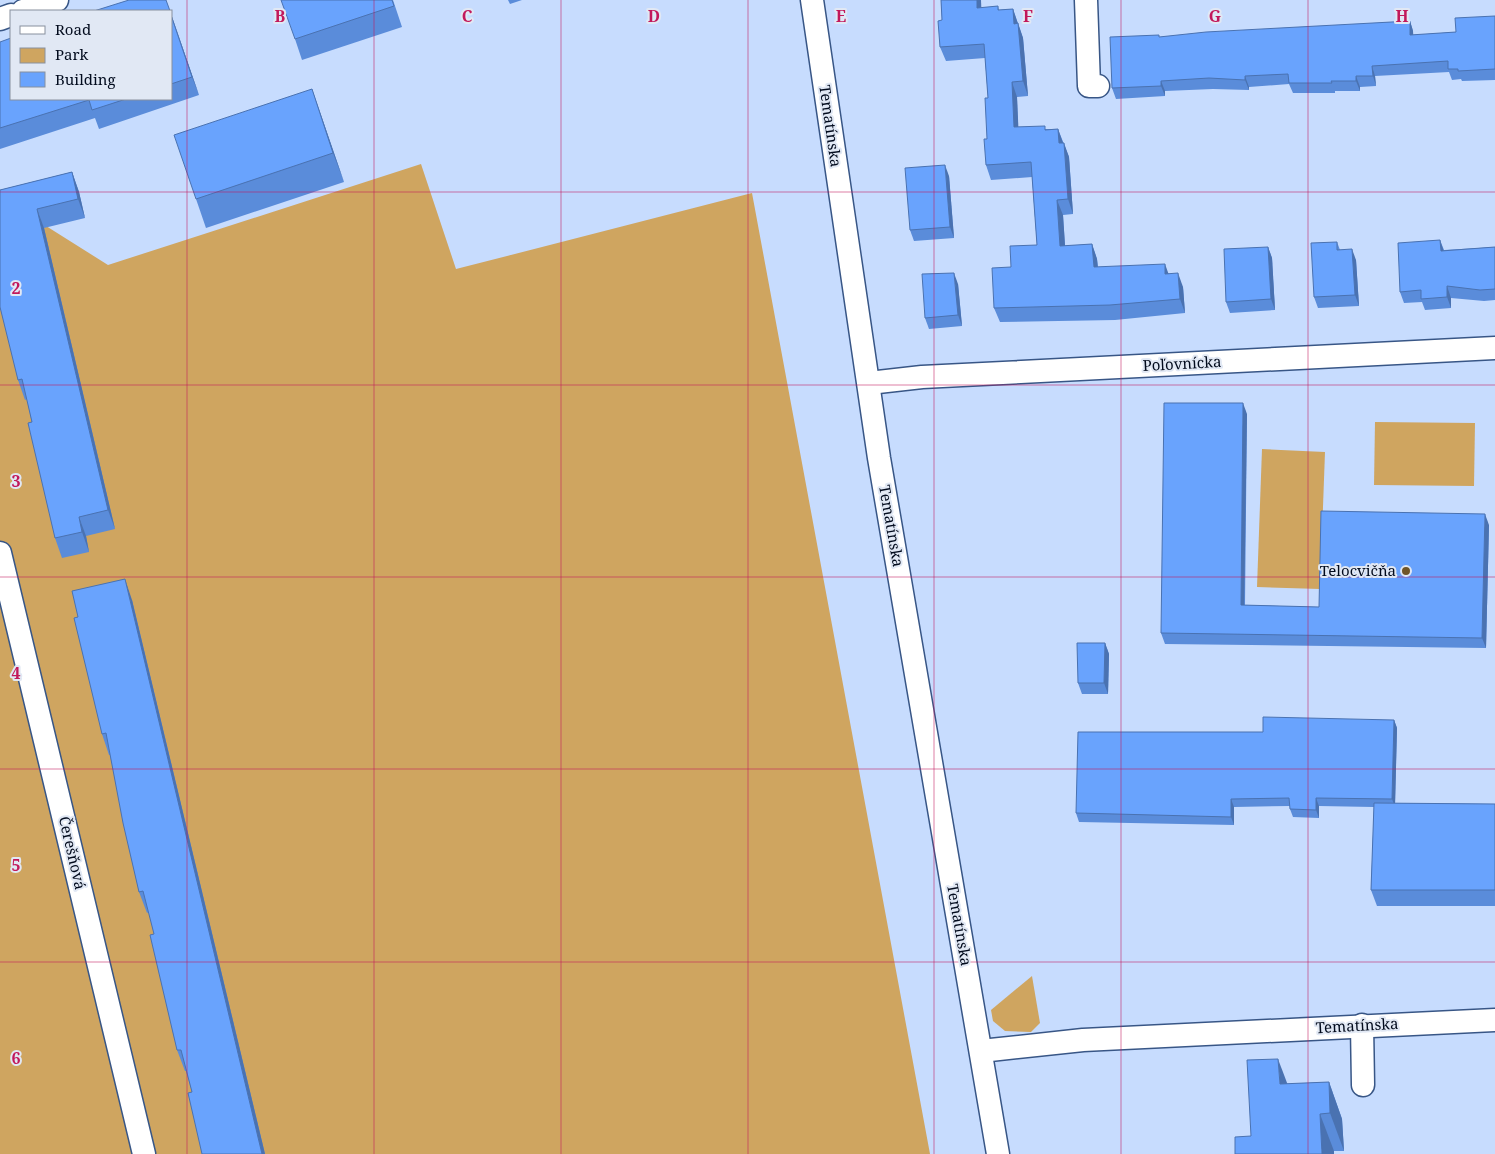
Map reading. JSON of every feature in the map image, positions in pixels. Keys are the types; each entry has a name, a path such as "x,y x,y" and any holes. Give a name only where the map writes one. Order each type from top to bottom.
{"street":[{"path":"26,10 56,0"},
{"name":"Tematínska","path":"812,0 881,467 998,1154"},
{"path":"1091,0 1089,86 1098,86"},
{"name":"Poľovnícka","path":"869,383 922,377 1495,348"},
{"name":"Čerešňová","path":"0,553 144,1154"},
{"name":"Tematínska","path":"981,1051 1083,1040 1495,1020"},
{"path":"1362,1025 1363,1085"}],"green space":[{"path":"421,164 456,269 752,193 930,1154 0,1154 0,197 108,265"},
{"path":"1375,422 1475,423 1474,486 1374,485"},
{"path":"1262,449 1325,452 1320,589 1257,587"},
{"path":"1032,976 1040,1023 1031,1032 1005,1031 993,1021 991,1010"}],"building":[{"path":"129,0 166,0 170,10 97,10"},
{"path":"281,0 392,0 394,6 295,39"},
{"path":"941,0 977,0 977,8 998,6 998,10 1013,9 1014,24 1018,23 1023,81 1012,82 1014,127 1045,126 1045,130 1058,129 1059,143 1064,143 1068,199 1057,200 1060,246 1092,244 1094,267 1165,264 1165,274 1178,273 1180,299 1110,305 994,308 992,268 1011,267 1010,246 1037,245 1031,162 986,165 984,139 987,139 985,98 988,98 984,44 940,47 938,21 942,20"},
{"path":"1495,16 1495,69 1458,71 1458,69 1448,69 1448,61 1372,66 1373,76 1356,76 1356,81 1331,81 1332,83 1289,83 1288,74 1245,76 1245,80 1209,78 1161,81 1161,86 1112,88 1110,37 1159,35 1159,37 1206,32 1410,21 1410,35 1456,32 1455,18"},
{"path":"172,18 192,77 172,84"},
{"path":"10,38 10,100 89,100 0,128 0,42"},
{"path":"312,89 333,153 196,199 174,135"},
{"path":"89,100 123,100 92,110"},
{"path":"945,165 950,227 910,230 905,168"},
{"path":"72,172 78,199 37,209 108,510 79,517 82,532 55,538 28,423 32,422 22,379 18,380 0,307 0,190"},
{"path":"1440,240 1441,251 1495,247 1495,289 1480,290 1447,286 1447,297 1421,299 1421,290 1400,292 1398,243"},
{"path":"1337,242 1337,250 1352,249 1355,295 1314,297 1311,243"},
{"path":"1268,247 1271,299 1226,302 1224,249"},
{"path":"954,273 958,315 925,318 922,274"},
{"path":"1164,403 1243,403 1241,605 1319,607 1321,511 1485,514 1482,638 1161,633"},
{"path":"125,579 262,1154 202,1154 188,1093 192,1092 181,1050 177,1050 150,935 154,934 143,891 139,892 123,823 106,733 102,734 74,618 78,617 72,591"},
{"path":"1077,643 1105,643 1104,683 1078,683"},
{"path":"1263,717 1394,720 1392,799 1316,798 1316,810 1290,809 1289,798 1231,799 1231,817 1076,813 1078,732 1263,732"},
{"path":"1374,803 1495,804 1495,890 1371,890"},
{"path":"1278,1059 1280,1084 1329,1082 1330,1113 1320,1114 1322,1154 1235,1154 1235,1137 1251,1136 1247,1060"}],"place":[{"name":"Telocvičňa","path":"1406,571"}]}
